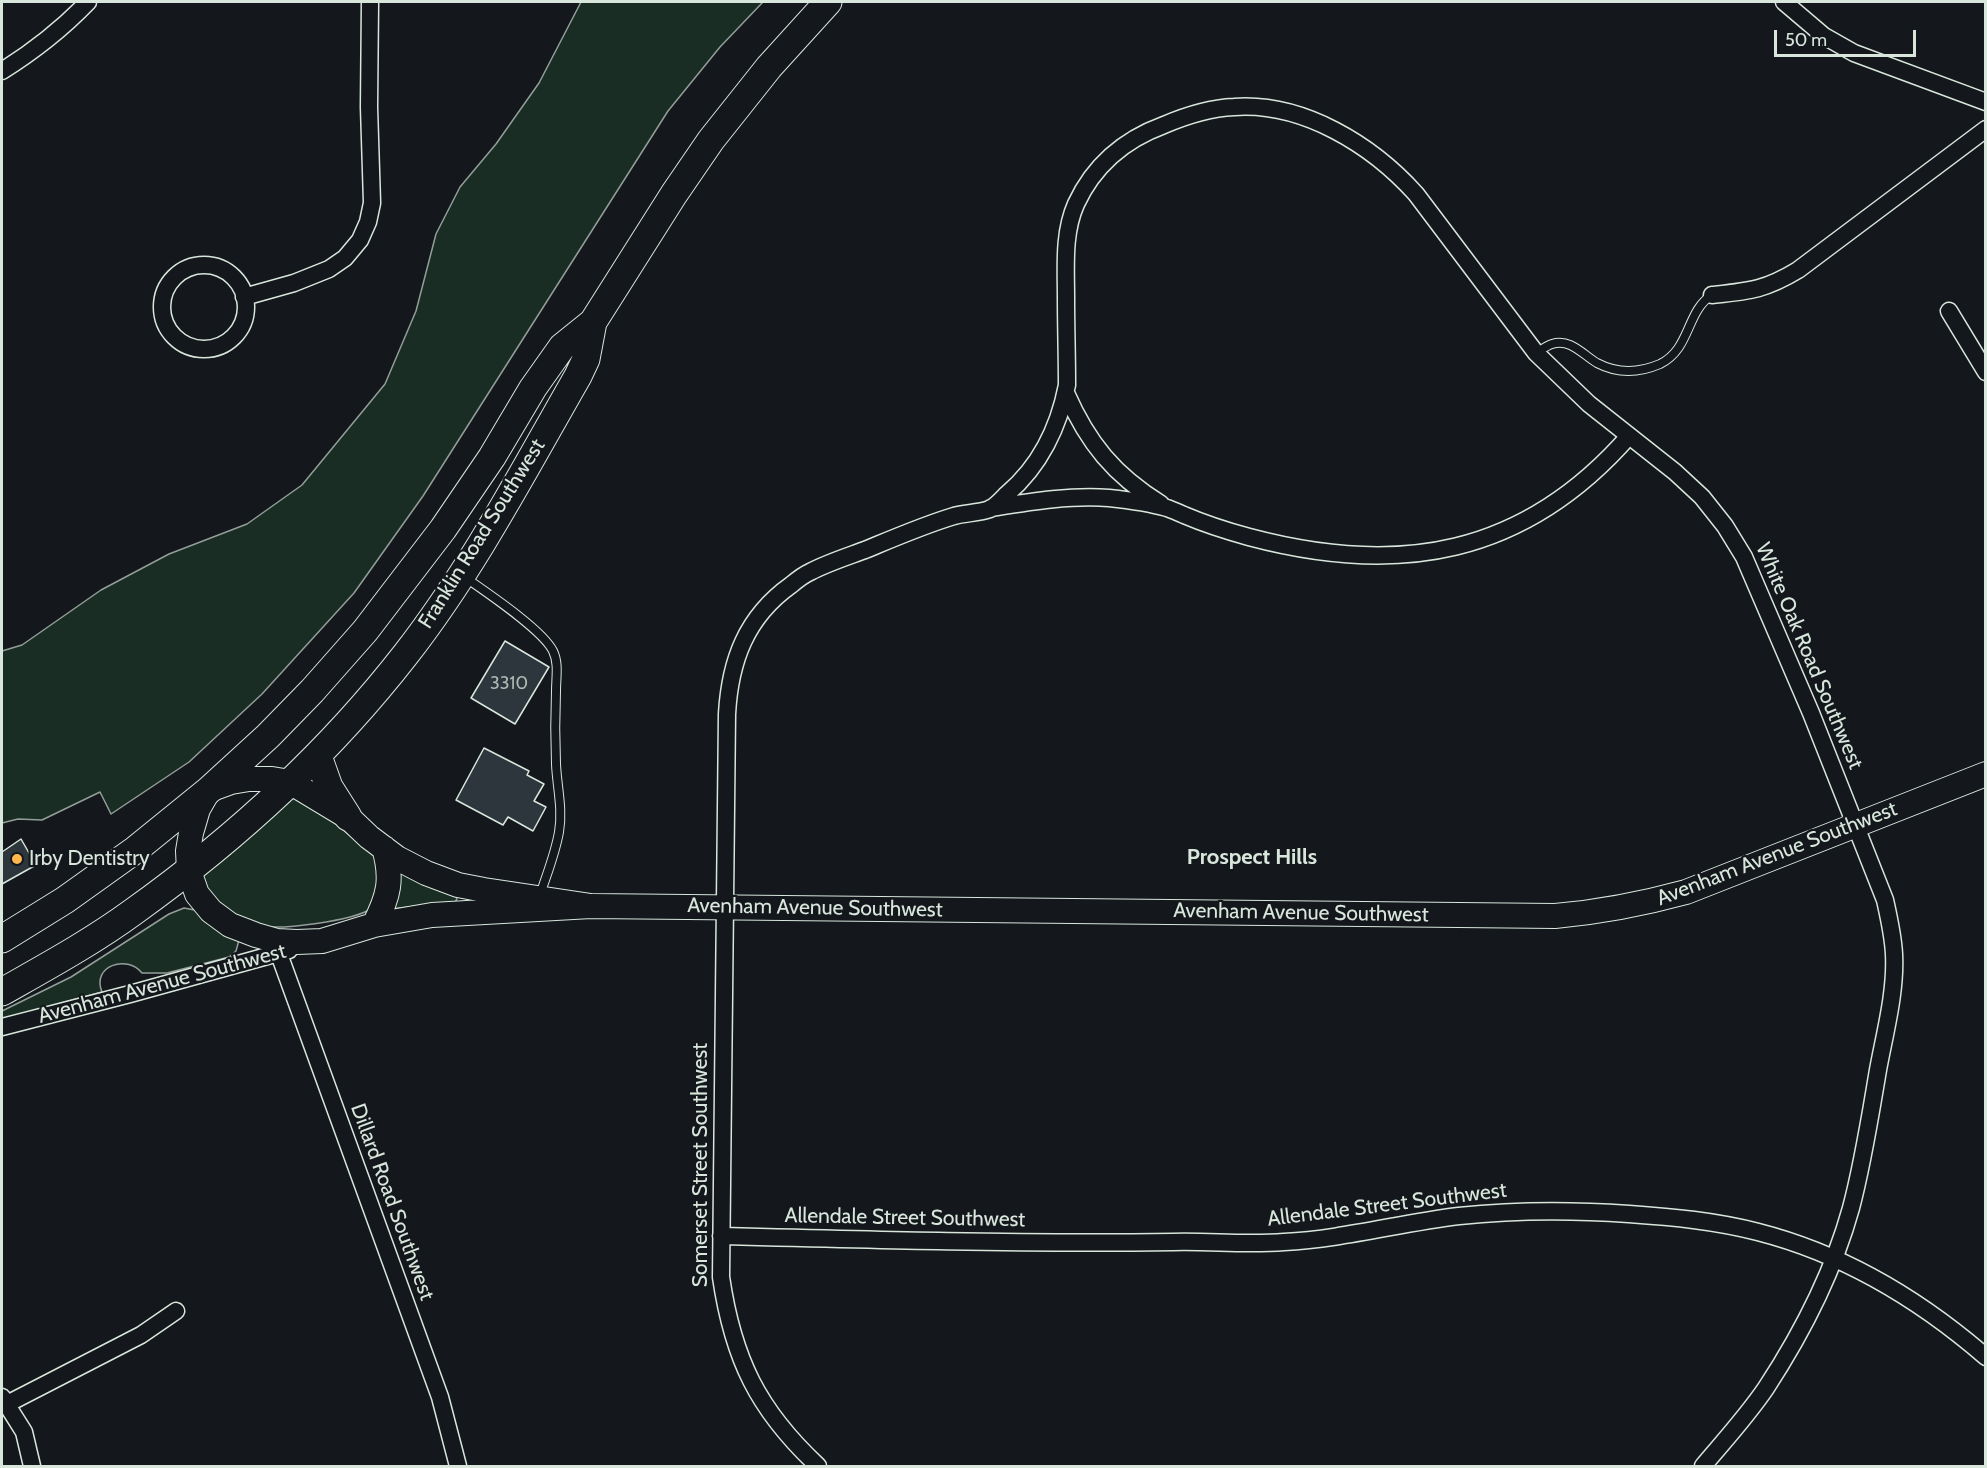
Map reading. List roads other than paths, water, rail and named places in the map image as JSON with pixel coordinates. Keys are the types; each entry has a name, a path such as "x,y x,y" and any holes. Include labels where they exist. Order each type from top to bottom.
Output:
{"main road":[{"name":"Franklin Road Southwest","path":"2,939 65,900 135,850 209,790 268,736 366,631 443,529 492,457 533,388 562,347 593,322 711,140 769,67 828,2"},
{"name":"Franklin Road Southwest","path":"2,992 67,956 114,926 189,871 247,822 318,756 406,654 462,575 578,376 586,359 593,322"},
{"path":"318,756 329,787 348,818"}],"street":[{"path":"2,71 32,52 64,26 88,2"},
{"path":"244,297 294,283 329,269 345,258 360,240 368,222 372,203 369,106 370,2"},
{"path":"1784,2 1824,36 1854,53 1986,102"},
{"name":"White Oak Road Southwest","path":"725,907 729,687 735,661 745,636 778,594 808,572 954,516 991,508 1016,486 1034,464 1057,424 1066,393 1065,256 1067,239 1075,207 1088,180 1104,160 1120,147 1148,131 1182,117 1233,107 1273,109 1315,122 1343,135 1399,175 1416,194 1536,353 1589,405 1675,472 1702,497 1725,526 1744,557 1811,713 1885,900 1891,923 1894,954 1893,984 1863,1159 1850,1210 1817,1299 1792,1346 1764,1391 1703,1467"},
{"path":"1712,295 1754,291 1777,283 1798,270 1986,129"},
{"path":"205,265 222,269 240,285 244,297 246,308 244,320 237,332 220,346 207,349 185,345 173,336 162,315 162,301 167,286 177,275 190,267 205,265"},
{"path":"1949,311 1986,372"},
{"path":"1066,393 1078,421 1095,447 1115,470 1138,490 1168,508"},
{"path":"991,508 1036,501 1108,498 1168,508 1239,534 1282,546 1363,556 1426,553 1481,539 1533,516 1589,477 1629,436"},
{"name":"Avenham Avenue Southwest","path":"2,1027 279,954 374,925 432,915 591,906 1555,916 1611,910 1644,904 1686,892 1986,774"},
{"name":"Avenham Avenue Southwest","path":"322,941 278,941 256,935 230,925 211,911 197,894 189,871 188,851 198,809 209,790 231,782 249,779 290,782 348,818 397,858 426,873 458,885 591,906"},
{"path":"374,925 384,905 390,881 389,865 384,848"},
{"name":"Somerset Street Southwest","path":"725,907 721,1277 726,1313 736,1347 750,1380 772,1416 794,1444 818,1467"},
{"name":"Dillard Road Southwest","path":"279,954 440,1397 458,1467"},
{"name":"Allendale Street Southwest","path":"721,1236 1064,1244 1282,1243 1328,1238 1397,1224 1527,1211 1592,1212 1683,1218 1759,1232 1834,1258 1875,1278 1908,1298 1956,1331 1986,1357"},
{"path":"32,1467 24,1432 4,1401 141,1335 176,1311"}],"lane":[{"path":"1536,353 1552,344 1564,343 1575,346 1597,362 1614,370 1631,372 1644,370 1662,363 1677,351 1700,305 1712,295"},
{"path":"462,575 542,637 553,650 557,665 555,712 556,766 560,792 559,830 539,898"}],"place":[{"name":"Irby Dentistry","path":"17,859"}],"district":[{"name":"Prospect Hills","path":"1252,858"}]}
